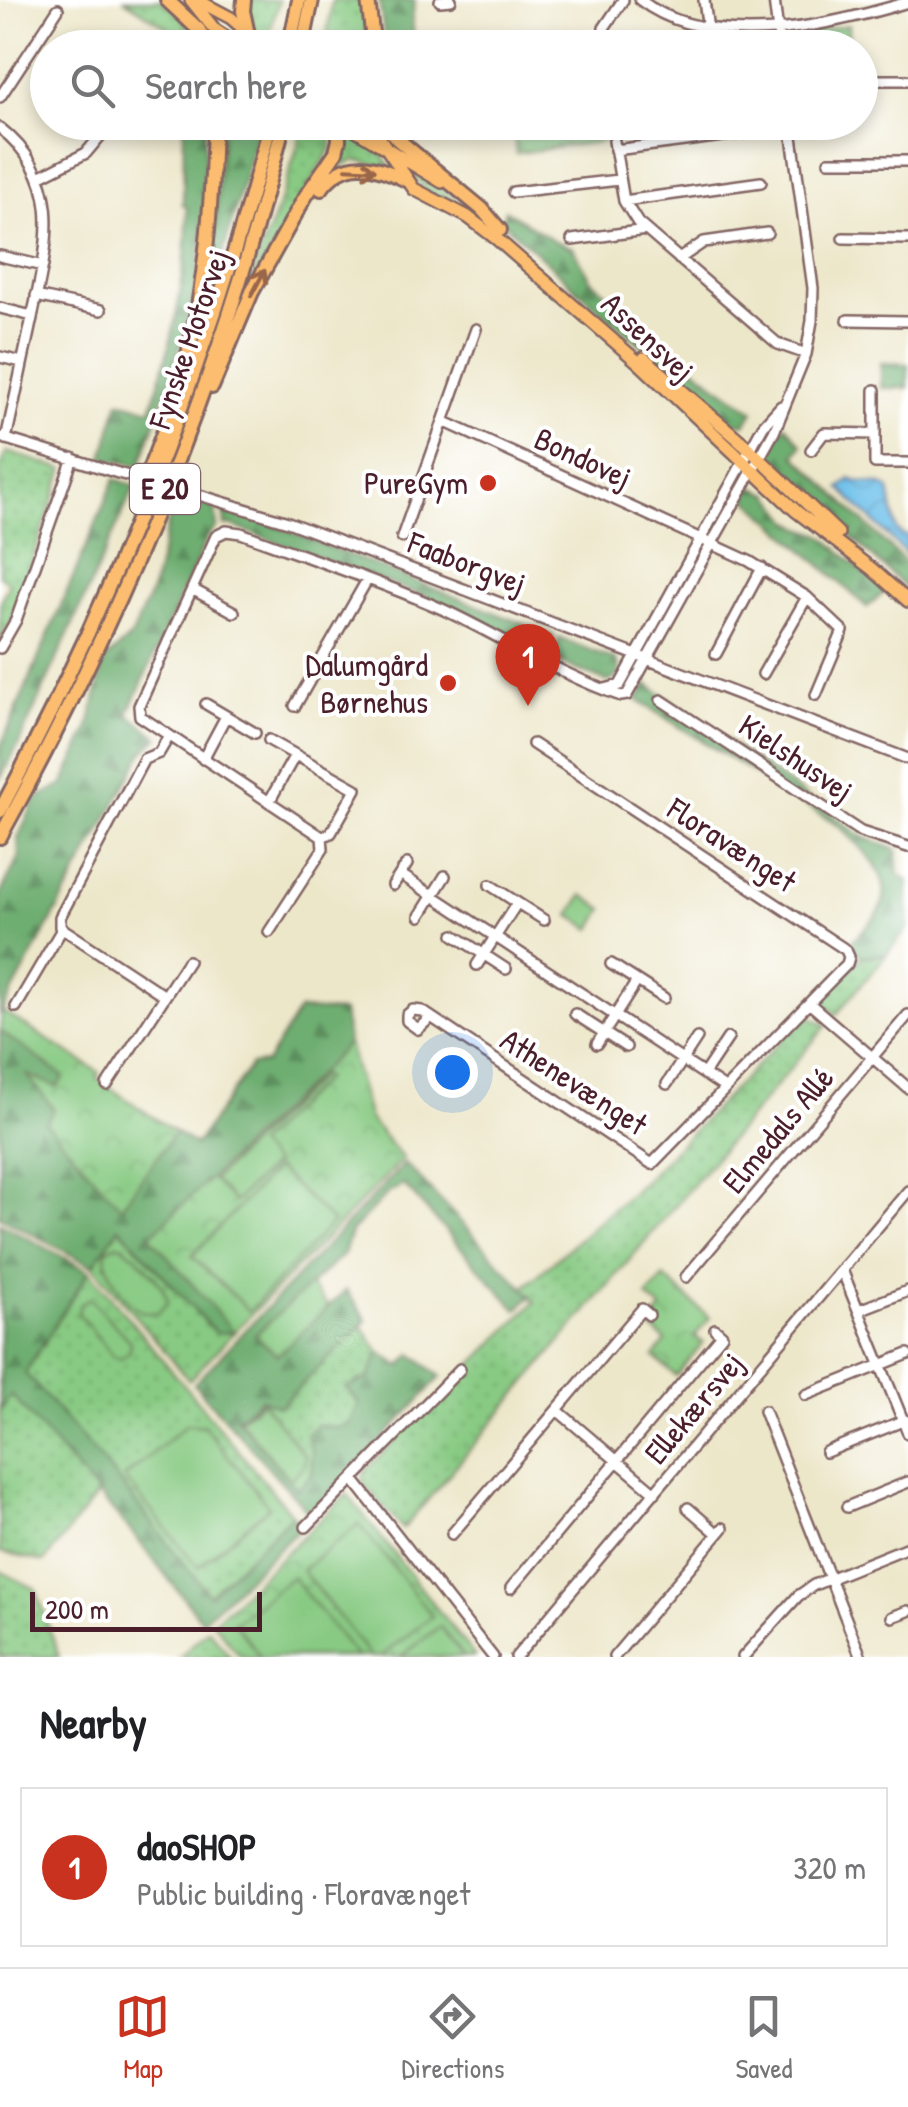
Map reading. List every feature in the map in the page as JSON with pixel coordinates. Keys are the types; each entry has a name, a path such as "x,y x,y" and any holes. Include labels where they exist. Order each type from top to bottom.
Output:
{"highway":[{"path":"167,0 200,30"},
{"path":"244,0 250,30"},
{"path":"293,30 299,0"},
{"path":"306,30 312,0"},
{"path":"367,0 370,30"},
{"path":"96,617 186,360 202,282 210,204 211,140"},
{"name":"Fynske Motorvej","path":"0,811 96,617 161,466 209,334 266,140"},
{"name":"Fynske Motorvej","path":"0,838 101,638 173,470 221,338 279,140"},
{"path":"173,470 200,420 252,292 340,140"},
{"path":"398,140 482,209 500,230"},
{"path":"280,243 328,179 340,170 364,166 406,180"}],"main road":[{"path":"194,0 222,12 241,30"},
{"path":"194,0 215,30"},
{"name":"Assensvej","path":"371,140 430,174 500,230 751,461 796,511 908,601"},
{"name":"Assensvej","path":"380,140 406,180 427,198 482,226 833,528 872,569"}],"street":[{"path":"604,30 623,0"},
{"path":"640,0 666,16 708,30 704,0"},
{"path":"774,0 778,28"},
{"path":"873,0 874,12"},
{"path":"760,30 874,12 908,2"},
{"path":"44,30 58,9"},
{"path":"0,96 30,51"},
{"path":"880,80 908,80"},
{"path":"0,128 24,149 39,177 48,214 43,266 3,438"},
{"path":"39,177 86,152 96,140"},
{"path":"675,140 615,146 627,210 778,344 806,354"},
{"path":"601,689 620,685 790,396 806,354 813,288 792,140"},
{"path":"829,161 908,161"},
{"path":"513,192 619,180"},
{"path":"624,201 760,182"},
{"path":"572,240 646,230"},
{"path":"679,259 704,242 767,233"},
{"path":"843,238 908,239"},
{"path":"0,256 43,266"},
{"path":"36,296 101,310"},
{"path":"0,308 32,316"},
{"path":"848,320 908,321"},
{"path":"402,538 476,329"},
{"path":"0,357 22,362"},
{"path":"875,390 875,463 908,463"},
{"name":"Bondovej","path":"443,422 762,568 807,597 843,631 816,695"},
{"path":"811,450 824,433 874,434"},
{"name":"Faaborgvej","path":"3,438 288,522 908,759"},
{"path":"0,648 16,620 73,458"},
{"path":"322,837 140,716 139,706 212,543 226,530 439,608 548,666 601,689 627,695 706,542"},
{"path":"716,654 762,568"},
{"path":"295,706 366,580"},
{"path":"192,589 234,612"},
{"path":"763,674 807,597"},
{"name":"Kielshusvej","path":"661,700 862,832 908,847"},
{"path":"206,704 255,733"},
{"path":"203,759 226,716"},
{"path":"16,1007 62,929 60,917 144,758 159,753 169,736"},
{"path":"269,740 356,789 331,833 322,837"},
{"name":"Floravænget","path":"533,744 846,950 850,957 847,964 809,1003"},
{"path":"269,802 296,755"},
{"path":"269,932 323,850 322,837"},
{"path":"393,885 403,869 433,896 726,1088 809,1003 908,1088"},
{"path":"420,916 445,876"},
{"path":"490,885 544,920"},
{"path":"477,965 517,903"},
{"path":"62,929 165,996"},
{"path":"454,936 506,968"},
{"path":"107,1085 188,961"},
{"path":"610,964 664,998"},
{"path":"597,1044 637,981"},
{"path":"575,1014 626,1047"},
{"name":"Elmedals Allé","path":"686,1277 908,1015"},
{"name":"Athenevænget","path":"430,1018 652,1164 726,1088"},
{"path":"668,1084 698,1038"},
{"path":"704,1074 728,1038"},
{"name":"Ellekærsvej","path":"516,1657 908,1191"},
{"path":"842,1270 906,1420 908,1433"},
{"path":"859,1310 908,1290"},
{"path":"452,1534 642,1309 649,1315"},
{"path":"511,1588 722,1335 715,1330"},
{"path":"806,1395 908,1354"},
{"path":"306,1527 460,1369"},
{"path":"556,1410 655,1493"},
{"path":"764,1411 861,1657"},
{"path":"826,1452 906,1420"},
{"path":"353,1479 493,1657"},
{"path":"848,1506 908,1482"},
{"path":"614,1657 720,1531 688,1508"},
{"path":"743,1657 798,1596 908,1547"},
{"path":"892,1618 908,1611"}],"green space":[{"path":"125,0 160,0 192,30 170,30"},
{"path":"248,0 279,0 270,30 254,30 250,26"},
{"path":"332,0 363,0 366,30 328,30"},
{"path":"379,0 415,0 413,30 383,30"},
{"path":"848,25 848,30 820,30"},
{"path":"184,140 205,140 200,255 193,298 169,383 140,466 103,458 119,401 151,409 182,285 187,234 187,208 183,205"},
{"path":"215,140 222,140 214,258 222,257 203,320 200,319"},
{"path":"222,140 255,140 222,257 214,258"},
{"path":"300,140 332,140 332,147 238,308 278,208"},
{"path":"345,140 360,140 382,153 391,168 357,160 333,168"},
{"path":"515,140 611,140 516,153"},
{"path":"402,165 436,185 472,213 427,191"},
{"path":"505,210 573,248 592,281 715,384 754,411 745,424 734,423 594,305 502,221"},
{"path":"881,363 908,364 908,388 881,388"},
{"path":"786,425 802,445 795,455 908,565 908,590 777,467 773,445"},
{"path":"7,452 64,469 12,619 0,641 0,604 9,583 0,576 0,466"},
{"path":"115,479 135,486 0,779 0,748"},
{"path":"752,487 770,494 791,521 822,535 885,592 867,607 744,496"},
{"path":"178,500 215,506 217,527 208,536 128,714 159,737 144,751 0,1015 0,895 19,857 18,838 36,798 63,785 89,727 104,661 131,637 153,587 168,523"},
{"path":"223,508 554,636 545,656 426,597 225,526"},
{"path":"559,638 616,660 620,669 617,677 608,682 553,660"},
{"path":"647,684 863,837 897,850 899,875 908,880 908,929 887,954 862,957 849,944 875,918 884,896 880,874 866,853 840,827 637,700"},
{"path":"583,895 604,909 592,929 570,915"},
{"path":"887,954 836,1015 824,1004 824,997 862,957"},
{"path":"299,1010 343,1012 348,1043 150,1236 234,1332 216,1333 119,1227 93,1266 0,1217 0,1031 65,1077 58,1088 30,1076 121,1207 175,1132 195,1145 251,1065 266,1063"},
{"path":"2,1011 99,1072 97,1079 175,1132 121,1207 46,1123 54,1109 27,1075 57,1087 64,1077 0,1031"},
{"path":"806,1015 827,1025 403,1529 362,1482 364,1472 535,1302 523,1288 639,1186"},
{"path":"348,1043 369,1119 403,1159 234,1332 150,1236"},
{"path":"321,1075 325,1078 256,1145 274,1164 234,1202 213,1180"},
{"path":"405,1163 531,1296 517,1310 404,1185 388,1193 351,1232 344,1254 255,1335 277,1355 346,1290 367,1320 279,1407 261,1399 237,1419 297,1489 312,1475 307,1434 316,1425 339,1428 351,1423 359,1403 346,1388 368,1378 380,1352 400,1366 412,1354 441,1377 311,1515 194,1384"},
{"path":"276,1168 333,1222 249,1311 192,1256"},
{"path":"0,1223 89,1271 25,1373 113,1474 209,1595 292,1515 302,1526 202,1621 133,1534 11,1395 0,1411"},
{"path":"118,1227 216,1333 234,1332 189,1380 93,1266"},
{"path":"118,1244 161,1285 168,1301 158,1313 135,1307 116,1284 106,1256 107,1249"},
{"path":"89,1271 292,1515 209,1596 113,1474 25,1373"},
{"path":"664,1277 710,1318 695,1336 703,1343 676,1376 654,1357 666,1341 649,1326 662,1309 647,1297"},
{"path":"310,1285 328,1307 277,1355 255,1335"},
{"path":"90,1298 130,1342 130,1351 121,1358 113,1356 78,1313 80,1304"},
{"path":"361,1326 380,1352 368,1378 356,1382 350,1394 359,1403 351,1423 339,1428 317,1425 312,1476 297,1490 237,1419 261,1399 279,1406"},
{"path":"11,1394 98,1494 44,1562 0,1552 0,1411"},
{"path":"262,1402 306,1457 302,1468 289,1479 239,1420"},
{"path":"187,1424 204,1426 269,1507 198,1567 124,1478"},
{"path":"347,1494 475,1657 241,1657 213,1622"},
{"path":"359,1524 432,1616 380,1657 371,1657 302,1570"},
{"path":"0,1571 36,1589 59,1657 0,1657"},
{"path":"292,1577 357,1657 261,1657 234,1623"},
{"path":"440,1626 464,1657 401,1657"},
{"path":"208,1629 231,1657 179,1657"}],"water":[{"path":"851,479 889,489 896,528 908,536 908,556 840,488"}],"place":[{"name":"PureGym","path":"488,483"},
{"name":"Dalumgård Børnehus","path":"448,683"},
{"name":"daoSHOP","path":"528,706"}]}
